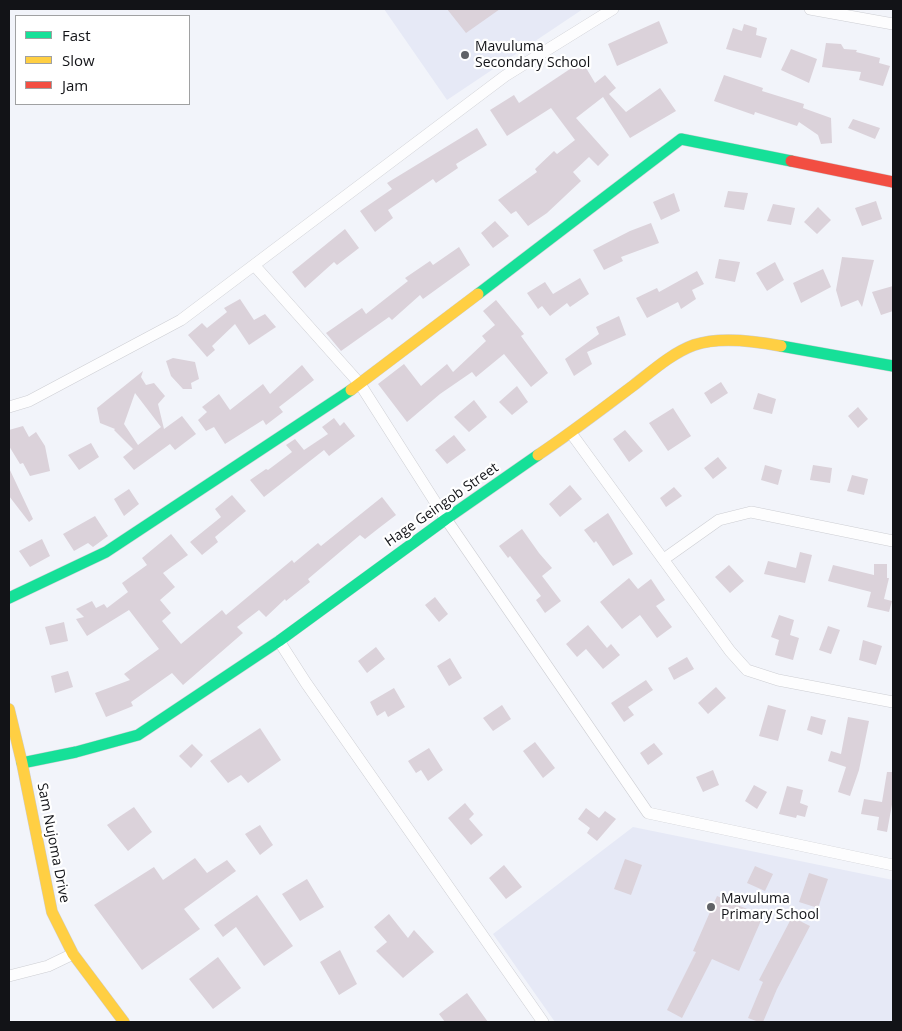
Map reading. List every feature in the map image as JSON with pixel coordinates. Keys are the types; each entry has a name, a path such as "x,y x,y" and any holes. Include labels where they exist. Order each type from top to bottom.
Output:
{"street":[{"path":"9,407 29,401 181,320 505,76 613,9"},
{"path":"810,9 893,24"},
{"path":"9,598 106,552 360,384 681,139 893,182"},
{"path":"254,265 360,384 446,520 648,813 893,865"},
{"name":"Hage Geingob Street","path":"22,763 76,752 138,735 279,641 446,520 572,432 668,359 694,345 753,341 893,366"},
{"path":"572,432 730,651 747,670 778,680 893,702"},
{"path":"664,559 719,520 751,512 893,541"},
{"path":"279,641 306,683 543,1022"},
{"name":"Sam Nujoma Drive","path":"9,709 22,763 52,912 73,954 124,1022"},
{"path":"9,976 48,966 73,954"}],"shaded area":[{"name":"Mavuluma Secondary School","path":"384,9 583,9 447,100"},
{"name":"Mavuluma Primary School","path":"633,827 893,880 893,1022 555,1022 493,934"}],"building":[{"path":"447,9 500,9 466,33"},
{"path":"659,21 668,43 617,66 608,44"},
{"path":"744,24 757,28 756,35 767,38 761,58 726,49 733,28 742,31"},
{"path":"826,43 841,44 844,49 857,50 856,52 880,58 879,63 890,66 883,86 859,80 861,72 822,67"},
{"path":"791,49 817,59 809,83 781,70"},
{"path":"582,61 595,83 605,75 616,88 609,94 626,112 660,88 676,111 630,138 603,97 576,118 609,155 598,166 589,157 573,172 581,181 547,213 528,226 516,211 511,214 498,200 537,172 535,169 554,151 557,154 575,140 551,108 507,136 490,110 514,95 519,103"},
{"path":"724,75 763,88 762,91 804,104 803,108 831,118 832,143 821,144 818,135 799,122 797,126 755,112 754,115 714,101"},
{"path":"853,119 880,128 875,139 848,128"},
{"path":"477,128 487,145 456,164 458,168 436,183 433,179 388,210 393,218 375,232 360,211 392,189 387,183"},
{"path":"728,191 748,193 744,210 724,207"},
{"path":"674,193 680,211 661,220 653,202"},
{"path":"876,201 882,219 862,226 855,208"},
{"path":"773,204 795,208 791,225 767,221"},
{"path":"818,207 831,220 817,234 804,222"},
{"path":"495,221 509,236 493,248 481,233"},
{"path":"651,223 659,243 621,257 623,261 604,270 593,250 630,231"},
{"path":"345,229 359,248 337,265 334,262 305,288 292,272"},
{"path":"459,247 470,265 423,299 420,295 392,320 389,317 341,351 326,333 362,308 366,314 408,281 405,278 430,261 433,265"},
{"path":"842,257 874,260 862,307 858,300 841,307 836,290"},
{"path":"719,259 740,262 735,282 715,278"},
{"path":"775,262 784,280 767,291 756,273"},
{"path":"823,269 831,287 801,303 793,283"},
{"path":"697,271 704,284 692,290 696,299 681,309 678,302 647,318 636,298 657,288 659,292"},
{"path":"580,278 589,294 570,307 567,303 550,316 542,306 538,309 527,293 545,282 553,294"},
{"path":"893,286 893,311 881,315 872,292"},
{"path":"240,299 254,320 265,314 276,327 249,345 235,324 212,346 215,350 207,357 188,335 202,323 207,328 227,312 224,308"},
{"path":"496,300 524,334 521,336 548,373 531,387 504,354 476,377 472,372 440,394 407,422 378,384 404,364 421,386 447,364 453,372 486,341 482,336 495,325 483,311"},
{"path":"619,316 626,335 587,352 592,364 574,376 565,359 599,334 596,327"},
{"path":"173,358 195,362 199,379 191,383 192,389 183,389 171,376 166,361"},
{"path":"302,365 314,380 279,407 283,412 266,425 263,420 225,444 214,427 206,431 198,420 207,412 202,407 219,394 230,410 263,384 270,394"},
{"path":"143,371 141,377 146,385 154,383 165,396 158,404 164,429 182,416 196,434 175,450 170,444 134,470 123,457 133,449 115,429 100,423 97,408","holes":["135,393 161,427 138,445 124,424"]},
{"path":"721,382 728,393 711,404 704,393"},
{"path":"517,386 528,402 512,415 499,402"},
{"path":"758,393 776,399 772,414 753,409"},
{"path":"474,400 487,417 469,432 454,417"},
{"path":"858,407 868,419 858,428 848,416"},
{"path":"673,408 691,436 668,451 649,423"},
{"path":"334,418 340,426 344,422 355,436 329,456 324,450 264,497 250,480 266,469 268,470 292,452 286,445 295,439 304,450 328,434 322,427"},
{"path":"23,426 29,437 36,432 45,446 50,471 30,476 23,463 20,464 9,446 9,430"},
{"path":"625,430 643,451 629,462 613,439"},
{"path":"454,435 466,450 447,464 435,450"},
{"path":"91,443 99,457 79,470 68,455"},
{"path":"718,457 727,468 713,479 704,468"},
{"path":"765,465 782,470 778,485 761,480"},
{"path":"813,465 832,468 830,483 810,480"},
{"path":"9,468 33,519 29,522 9,496"},
{"path":"852,475 868,479 864,495 847,491"},
{"path":"570,485 582,499 560,517 549,504"},
{"path":"674,487 682,496 666,507 660,498"},
{"path":"129,489 139,504 124,516 114,499"},
{"path":"232,495 246,511 215,537 218,542 202,555 190,542 221,517 215,509"},
{"path":"382,497 396,515 365,539 360,535 308,579 310,582 286,601 285,599 266,617 259,610 237,627 243,633 183,685 172,673 131,702 133,706 106,717 95,693 130,680 124,674 159,649 129,610 87,636 76,619 84,617 76,609 92,601 96,608 104,604 107,608 128,592 122,583 147,565 142,558 171,534 188,555 163,573 175,587 160,600 171,613 162,621 181,644 222,610 226,615 292,560 294,563 318,543 321,546"},
{"path":"608,513 633,554 613,566 596,541 594,543 584,530"},
{"path":"95,516 108,536 93,547 88,543 74,551 63,534"},
{"path":"522,529 552,568 542,576 561,601 545,613 536,600 541,596 510,556 508,558 499,546"},
{"path":"42,539 50,556 30,567 19,551"},
{"path":"800,552 812,555 805,583 764,574 768,561 796,568"},
{"path":"874,564 887,564 887,578 889,578 884,599 892,601 889,612 867,607 871,592 828,581 833,565 874,575"},
{"path":"729,565 744,581 730,593 715,577"},
{"path":"629,578 638,589 651,579 665,600 656,606 672,627 657,638 640,615 622,629 600,602"},
{"path":"435,597 448,614 439,622 425,605"},
{"path":"779,615 794,620 790,635 799,638 793,660 775,655 779,640 771,637"},
{"path":"64,622 68,641 50,645 45,627"},
{"path":"588,625 607,648 611,644 620,655 603,669 586,649 577,657 566,644"},
{"path":"828,626 840,630 831,654 819,650"},
{"path":"863,640 882,646 876,665 859,660"},
{"path":"376,647 385,659 367,673 358,661"},
{"path":"687,657 694,669 674,680 668,668"},
{"path":"450,658 462,678 449,686 437,666"},
{"path":"68,671 73,687 55,693 51,676"},
{"path":"646,680 653,690 628,707 634,715 624,722 611,703"},
{"path":"716,687 726,698 708,714 698,703"},
{"path":"394,688 405,707 388,717 385,711 377,716 370,702"},
{"path":"502,705 511,719 493,731 483,718"},
{"path":"768,705 786,710 778,741 759,736"},
{"path":"811,716 826,720 822,735 807,730"},
{"path":"848,717 869,721 859,770 850,796 838,792 846,767 828,761 831,751 841,754"},
{"path":"260,728 281,760 248,783 241,775 228,783 210,761"},
{"path":"535,742 555,768 543,778 523,751"},
{"path":"654,743 663,754 648,765 640,753"},
{"path":"192,744 203,755 191,768 179,756"},
{"path":"429,748 443,770 428,781 421,770 416,773 408,761"},
{"path":"713,770 719,785 703,792 696,777"},
{"path":"887,772 893,772 893,799 887,832 877,830 879,817 861,814 864,799 882,802"},
{"path":"754,785 767,792 757,809 745,801"},
{"path":"787,786 803,790 800,803 808,806 805,817 797,815 796,818 779,814"},
{"path":"465,803 474,814 469,819 483,835 471,845 448,818"},
{"path":"134,807 152,832 128,851 107,825"},
{"path":"586,808 599,818 605,811 616,819 597,841 587,833 590,828 578,819"},
{"path":"260,825 273,845 260,855 245,834"},
{"path":"195,858 207,873 227,860 236,871 184,909 200,929 142,970 94,905 154,867 163,880"},
{"path":"625,859 642,865 631,895 614,889"},
{"path":"504,865 522,887 506,899 489,878"},
{"path":"755,866 773,874 765,891 747,883"},
{"path":"809,873 828,879 818,908 799,902"},
{"path":"307,879 324,907 300,921 282,894"},
{"path":"257,895 293,946 264,966 236,927 223,937 214,925"},
{"path":"717,896 763,916 739,971 712,959 682,1018 667,1010 696,952 693,951"},
{"path":"389,914 408,938 414,930 434,952 403,978 376,951 387,942 374,927"},
{"path":"792,917 810,926 777,989 763,1022 748,1018 763,982 759,980"},
{"path":"340,950 357,984 339,995 320,962"},
{"path":"218,957 241,988 213,1009 189,979"},
{"path":"467,993 488,1022 445,1022 439,1014"}],"traffic: fast":[{"path":"478,294 681,139 791,161"},
{"path":"781,346 893,366"},
{"path":"9,598 106,552 351,390"},
{"path":"22,763 76,752 138,735 279,641 446,519 538,455"}],"traffic: slow":[{"path":"351,390 478,294"},
{"path":"538,455 662,363 686,348 704,342 726,340 749,341 781,346"},
{"path":"9,709 22,763 52,912 73,954 124,1022"}],"traffic: jam":[{"path":"791,161 893,182"}],"place":[{"name":"Mavuluma Secondary School","path":"465,55"},
{"name":"Mavuluma Primary School","path":"711,907"}]}
